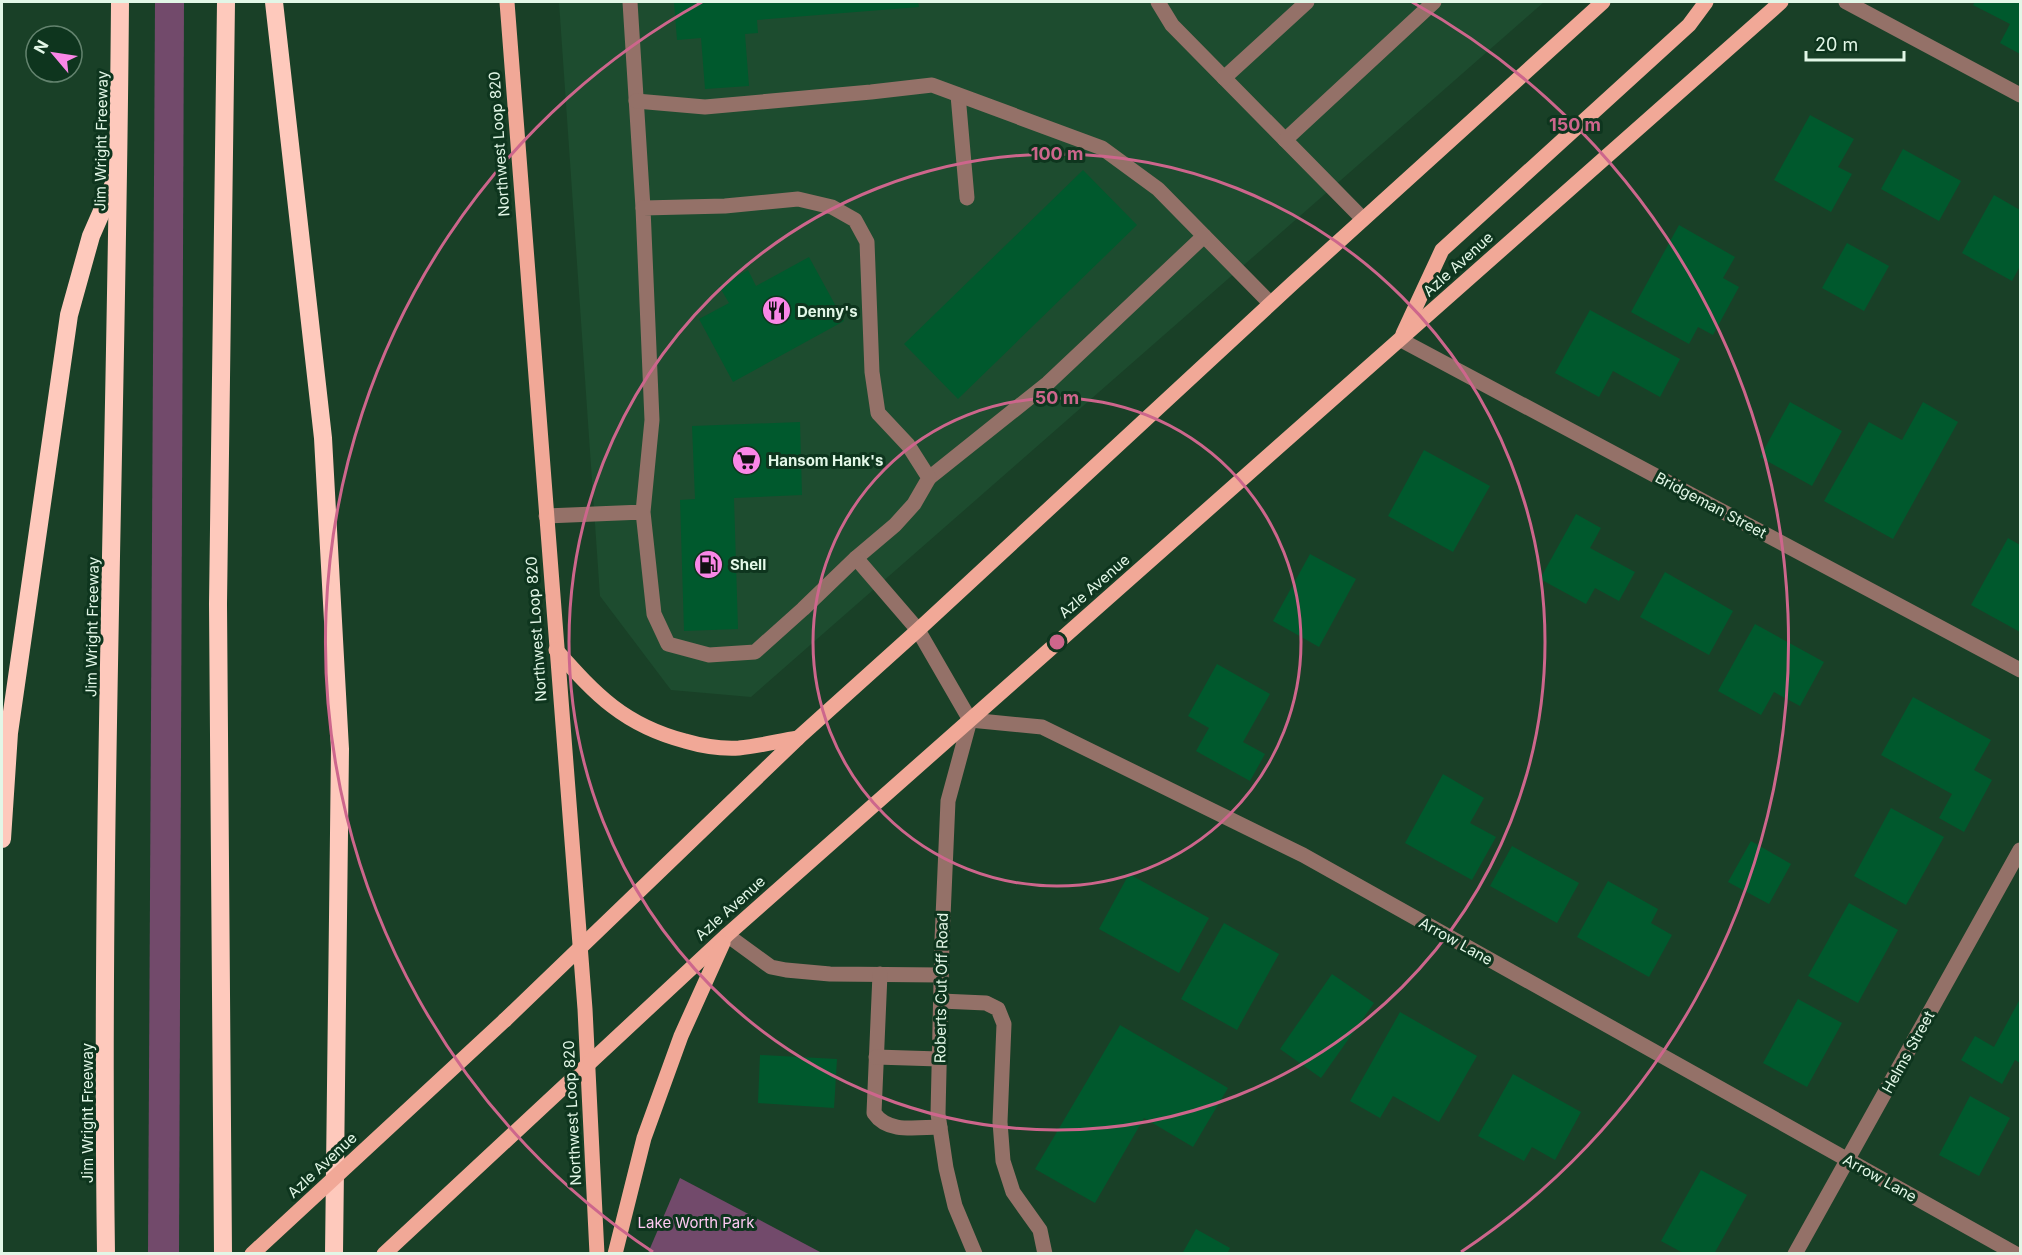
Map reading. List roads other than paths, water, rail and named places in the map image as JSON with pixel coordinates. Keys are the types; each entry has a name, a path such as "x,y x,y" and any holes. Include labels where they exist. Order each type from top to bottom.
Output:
{"highway":[{"name":"Jim Wright Freeway","path":"106,1254 105,855 119,171 120,2"},
{"path":"222,1254 218,604 226,2"},
{"path":"274,2 323,438 340,749 334,1254"},
{"path":"2,838 9,734 69,315 91,236 119,171"}],"main road":[{"name":"Northwest Loop 820","path":"507,2 588,1063 597,1254"},
{"name":"Azle Avenue","path":"252,1254 505,1020 798,738 918,630 1270,303 1603,2"},
{"path":"1401,340 1443,250 1689,25 1706,2"},
{"name":"Azle Avenue","path":"384,1254 727,935 918,763 970,720 1401,340 1781,2"},
{"path":"556,650 590,688 611,707 637,724 662,735 703,746 738,748 798,738"},
{"path":"615,1254 648,1128 681,1036 727,935"}],"street":[{"path":"630,2 643,208 652,420 642,512 654,614 668,644 709,655 755,652 895,525 914,504 929,478 1048,383 1204,236"},
{"path":"1158,2 1172,24 1363,219"},
{"path":"1224,78 1306,2"},
{"path":"1285,140 1434,2"},
{"path":"1846,2 2020,94"},
{"path":"636,100 705,107 872,93 932,85 1102,148 1158,189 1270,303"},
{"path":"958,94 967,198"},
{"path":"643,208 725,206 798,199 832,207 855,220 867,242 872,372 878,413 908,445 929,478"},
{"name":"Bridgeman Street","path":"1401,340 2020,670"},
{"path":"546,516 642,512"},
{"path":"856,558 918,630 970,720"},
{"name":"Roberts Cut Off Road","path":"970,720 948,801 939,1059 940,1127 946,1168 955,1206 975,1254"},
{"name":"Arrow Lane","path":"970,720 1042,727 1303,855 2016,1254"},
{"name":"Helms Street","path":"1795,1254 2020,850"},
{"path":"727,935 771,967 786,970 830,974 941,975"},
{"path":"879,974 874,1113 879,1120 894,1127 940,1127"},
{"path":"941,1001 986,1003 998,1009 1004,1024 1000,1122 1003,1161 1013,1192 1040,1230 1045,1254"},
{"path":"876,1057 939,1059"}],"place":[{"name":"Denny's","path":"776,311"},
{"name":"Hansom Hank's","path":"747,460"},
{"name":"Shell","path":"709,564"}],"park label":[{"name":"Lake Worth Park","path":"696,1222"}]}
